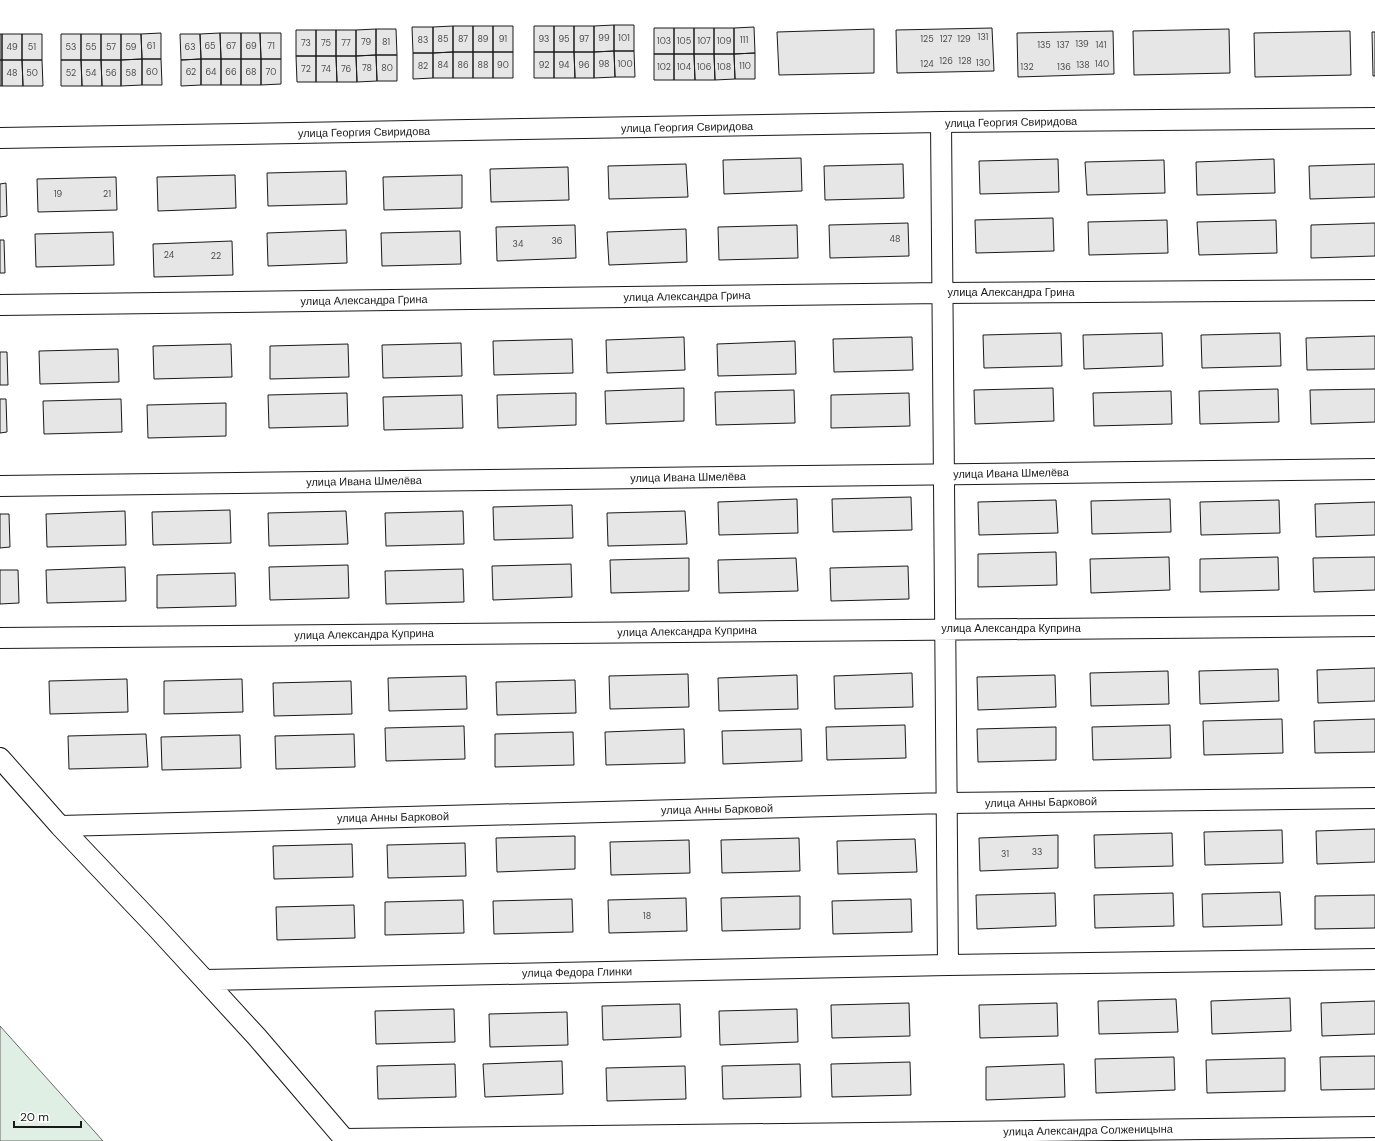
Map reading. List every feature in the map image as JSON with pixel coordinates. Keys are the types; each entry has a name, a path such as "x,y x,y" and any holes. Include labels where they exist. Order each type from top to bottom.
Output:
{"street":[{"name":"улица Георгия Свиридова","path":"0,138 941,122 1375,118"},
{"path":"941,122 948,964"},
{"name":"улица Александра Грина","path":"0,305 943,292 1375,290"},
{"name":"улица Ивана Шмелёва","path":"0,486 1375,469"},
{"name":"улица Александра Куприна","path":"0,638 945,628 1375,626"},
{"path":"0,758 60,826 205,980 345,1140"},
{"name":"улица Анны Барковой","path":"60,826 947,803 1375,798"},
{"name":"улица Федора Глинки","path":"205,980 948,964 1375,959"},
{"name":"улица Александра Солженицына","path":"345,1140 1375,1127"}],"green space":[{"path":"0,1026 103,1141 0,1141"}],"building":[{"path":"614,25 634,25 634,51 614,51"},
{"path":"614,25 614,51 594,52 594,26"},
{"path":"453,26 453,52 433,53 433,27"},
{"path":"453,26 473,26 473,52 453,52"},
{"path":"473,26 493,26 493,52 473,52"},
{"path":"493,26 513,26 513,52 493,52"},
{"path":"534,26 554,26 554,52 534,52"},
{"path":"554,26 574,26 574,52 554,52"},
{"path":"574,26 594,26 594,52 574,52"},
{"path":"412,27 433,27 433,53 413,53"},
{"path":"754,27 755,53 734,54 734,28"},
{"path":"654,28 674,28 674,54 654,54"},
{"path":"674,28 694,28 694,54 674,54"},
{"path":"694,28 714,28 714,54 694,54"},
{"path":"714,28 734,28 734,54 714,54"},
{"path":"992,28 994,71 897,73 896,30"},
{"path":"376,29 396,29 397,55 376,55"},
{"path":"376,29 376,55 356,56 356,30"},
{"path":"874,29 874,73 779,75 777,32"},
{"path":"1229,29 1230,73 1134,75 1133,31"},
{"path":"296,30 316,30 316,56 296,56"},
{"path":"316,30 336,30 336,56 316,56"},
{"path":"336,30 356,30 356,56 336,56"},
{"path":"1113,31 1114,74 1018,77 1017,33"},
{"path":"1350,31 1351,75 1255,77 1254,33"},
{"path":"1372,32 1375,32 1375,76 1373,76"},
{"path":"161,33 161,59 142,59 141,34"},
{"path":"220,33 221,59 201,59 200,34"},
{"path":"220,33 241,33 241,59 221,59"},
{"path":"241,33 260,33 261,59 241,59"},
{"path":"260,33 281,33 281,59 261,59"},
{"path":"0,34 2,34 2,60 0,60"},
{"path":"2,34 22,34 22,60 2,60"},
{"path":"22,34 42,34 42,60 22,60"},
{"path":"61,34 81,34 81,60 61,60"},
{"path":"81,34 101,34 101,60 81,60"},
{"path":"101,34 121,34 121,60 101,60"},
{"path":"121,34 141,34 142,59 121,60"},
{"path":"180,34 200,34 201,59 181,60"},
{"path":"614,51 634,51 635,77 615,77"},
{"path":"614,51 615,77 594,78 594,52"},
{"path":"453,52 453,78 433,78 433,53"},
{"path":"453,52 473,52 473,78 453,78"},
{"path":"473,52 493,52 493,78 473,78"},
{"path":"493,52 513,52 513,78 493,78"},
{"path":"534,52 554,52 554,78 534,78"},
{"path":"554,52 574,52 575,78 554,78"},
{"path":"574,52 594,52 594,78 575,78"},
{"path":"413,53 433,53 433,78 413,79"},
{"path":"755,53 755,79 735,79 734,54"},
{"path":"654,54 674,54 674,80 654,80"},
{"path":"674,54 694,54 695,80 674,80"},
{"path":"694,54 714,54 715,80 695,80"},
{"path":"714,54 734,54 735,79 715,80"},
{"path":"376,55 397,55 397,81 377,81"},
{"path":"376,55 377,81 357,82 356,56"},
{"path":"296,56 316,56 316,82 297,82"},
{"path":"316,56 336,56 337,82 316,82"},
{"path":"336,56 356,56 357,82 337,82"},
{"path":"142,59 161,59 162,85 142,85"},
{"path":"142,59 142,85 121,86 121,60"},
{"path":"201,59 221,59 221,85 201,85"},
{"path":"201,59 201,85 181,86 181,60"},
{"path":"221,59 241,59 241,85 221,85"},
{"path":"241,59 261,59 261,85 241,85"},
{"path":"261,59 281,59 281,84 261,85"},
{"path":"0,60 2,60 2,86 0,86"},
{"path":"2,60 22,60 23,86 2,86"},
{"path":"22,60 42,60 43,86 23,86"},
{"path":"61,60 81,60 82,86 61,86"},
{"path":"81,60 101,60 102,86 82,86"},
{"path":"101,60 121,60 121,86 102,86"},
{"path":"801,158 802,191 724,194 723,160"},
{"path":"1058,159 1059,192 980,194 979,161"},
{"path":"1274,159 1275,193 1197,195 1196,162"},
{"path":"1164,160 1165,193 1087,195 1085,162"},
{"path":"686,164 688,197 609,199 608,166"},
{"path":"903,164 904,198 825,200 824,166"},
{"path":"1375,164 1375,197 1310,199 1309,166"},
{"path":"568,167 569,200 491,202 490,169"},
{"path":"346,171 347,204 268,206 267,173"},
{"path":"235,175 236,208 158,211 157,177"},
{"path":"462,175 462,208 384,210 383,177"},
{"path":"116,177 117,210 38,212 37,179"},
{"path":"6,183 7,216 0,217 0,184"},
{"path":"1053,218 1054,251 976,253 975,220"},
{"path":"1167,220 1168,253 1089,255 1088,222"},
{"path":"1276,220 1277,253 1199,255 1197,222"},
{"path":"908,223 909,256 830,258 829,225"},
{"path":"1375,223 1375,256 1311,258 1311,225"},
{"path":"575,225 576,258 497,261 496,227"},
{"path":"797,225 798,258 719,260 718,227"},
{"path":"686,229 687,262 609,265 607,232"},
{"path":"346,230 347,263 268,266 267,233"},
{"path":"460,231 461,264 382,266 381,233"},
{"path":"113,232 114,265 36,267 35,234"},
{"path":"0,240 4,240 5,273 0,273"},
{"path":"232,241 233,275 154,277 153,244"},
{"path":"1061,333 1062,366 984,368 983,335"},
{"path":"1162,333 1163,366 1084,369 1083,335"},
{"path":"1280,333 1281,366 1202,368 1201,335"},
{"path":"1375,336 1375,369 1307,370 1306,338"},
{"path":"684,337 685,370 607,373 606,340"},
{"path":"912,337 913,370 834,372 833,339"},
{"path":"572,339 573,373 494,375 493,341"},
{"path":"795,341 796,374 718,376 717,344"},
{"path":"461,343 462,376 383,378 382,345"},
{"path":"231,344 232,377 154,379 153,346"},
{"path":"348,344 349,377 270,379 270,346"},
{"path":"118,349 119,382 40,384 39,351"},
{"path":"0,352 7,352 8,385 0,385"},
{"path":"684,388 684,421 606,424 605,391"},
{"path":"1053,388 1054,421 975,424 974,390"},
{"path":"1278,389 1279,422 1200,424 1199,391"},
{"path":"1375,389 1375,422 1311,424 1310,390"},
{"path":"794,390 795,423 716,425 715,392"},
{"path":"1171,391 1172,424 1094,426 1093,393"},
{"path":"347,393 348,426 269,428 268,395"},
{"path":"576,393 576,425 498,428 497,395"},
{"path":"909,393 910,426 831,428 831,395"},
{"path":"462,395 463,428 384,430 383,397"},
{"path":"0,399 6,399 7,432 0,433"},
{"path":"121,399 122,432 44,434 43,401"},
{"path":"226,403 226,436 148,438 147,405"},
{"path":"911,497 912,530 833,532 832,499"},
{"path":"797,499 798,533 719,535 718,502"},
{"path":"1170,499 1171,532 1092,534 1091,501"},
{"path":"1056,500 1058,533 979,535 978,502"},
{"path":"1279,500 1280,533 1201,535 1200,502"},
{"path":"1375,502 1375,535 1316,537 1315,504"},
{"path":"572,505 573,538 494,540 493,507"},
{"path":"230,510 231,543 153,545 152,512"},
{"path":"125,511 126,545 47,547 46,514"},
{"path":"346,511 348,544 269,546 268,513"},
{"path":"463,511 464,544 386,546 385,513"},
{"path":"685,511 687,544 608,546 607,513"},
{"path":"0,514 9,514 10,547 0,548"},
{"path":"1056,552 1057,585 978,587 978,554"},
{"path":"1169,557 1170,590 1091,593 1090,559"},
{"path":"1278,557 1279,590 1200,592 1200,559"},
{"path":"1375,557 1375,590 1314,592 1313,558"},
{"path":"689,558 689,591 611,593 610,560"},
{"path":"796,558 798,591 719,593 718,560"},
{"path":"571,564 572,597 493,600 492,566"},
{"path":"348,565 349,598 270,600 269,567"},
{"path":"908,566 909,599 831,601 830,568"},
{"path":"125,567 126,601 47,603 46,570"},
{"path":"463,569 464,602 386,604 385,571"},
{"path":"0,570 18,570 19,603 0,604"},
{"path":"235,573 236,606 157,608 157,575"},
{"path":"1375,668 1375,701 1318,703 1317,670"},
{"path":"1278,669 1279,701 1200,704 1199,671"},
{"path":"1168,671 1169,704 1091,706 1090,673"},
{"path":"912,673 913,707 835,709 834,676"},
{"path":"688,674 689,707 610,709 609,676"},
{"path":"797,675 798,709 719,711 718,678"},
{"path":"1055,675 1056,707 978,710 977,677"},
{"path":"466,676 467,709 389,711 388,678"},
{"path":"127,679 128,712 50,714 49,681"},
{"path":"242,679 243,712 164,714 164,681"},
{"path":"575,680 576,713 497,715 496,682"},
{"path":"351,681 352,714 274,716 273,683"},
{"path":"1282,719 1283,753 1204,755 1203,721"},
{"path":"1375,719 1375,752 1315,753 1314,721"},
{"path":"905,725 906,758 827,760 826,727"},
{"path":"1170,725 1171,758 1093,760 1092,727"},
{"path":"464,726 465,759 386,761 385,728"},
{"path":"1056,727 1056,760 978,762 977,729"},
{"path":"684,729 685,763 606,765 605,732"},
{"path":"801,729 802,761 723,764 722,731"},
{"path":"573,732 574,765 495,767 495,734"},
{"path":"146,734 148,767 69,769 68,736"},
{"path":"354,734 355,767 276,769 275,736"},
{"path":"240,735 241,768 162,770 161,737"},
{"path":"1375,829 1375,862 1317,864 1316,831"},
{"path":"1282,830 1283,863 1205,865 1204,832"},
{"path":"1172,833 1173,866 1095,868 1094,835"},
{"path":"1058,835 1058,868 980,871 979,838"},
{"path":"575,836 575,869 497,872 496,838"},
{"path":"799,838 800,871 722,873 721,840"},
{"path":"915,839 917,872 838,874 837,841"},
{"path":"689,840 690,873 611,875 610,842"},
{"path":"465,843 466,876 388,878 387,845"},
{"path":"352,844 353,877 274,879 273,846"},
{"path":"1280,892 1282,925 1203,927 1202,894"},
{"path":"1055,893 1056,926 977,929 976,895"},
{"path":"1173,893 1174,926 1095,928 1094,895"},
{"path":"1375,895 1375,928 1315,929 1315,896"},
{"path":"800,896 800,929 722,931 721,898"},
{"path":"686,898 687,931 609,933 608,900"},
{"path":"572,899 573,932 494,934 493,901"},
{"path":"911,899 912,932 833,934 832,901"},
{"path":"463,900 464,933 385,935 385,902"},
{"path":"354,905 355,938 277,940 276,907"},
{"path":"1290,998 1291,1031 1212,1034 1211,1001"},
{"path":"1176,999 1178,1032 1099,1034 1098,1001"},
{"path":"1375,1001 1375,1034 1322,1036 1321,1003"},
{"path":"909,1003 910,1036 832,1038 831,1005"},
{"path":"1057,1003 1058,1036 980,1038 979,1005"},
{"path":"680,1004 681,1037 603,1040 602,1006"},
{"path":"454,1009 455,1042 376,1044 375,1011"},
{"path":"797,1009 798,1042 720,1045 719,1011"},
{"path":"567,1012 568,1045 490,1047 489,1014"},
{"path":"1375,1056 1375,1089 1321,1090 1320,1057"},
{"path":"1174,1057 1175,1090 1096,1093 1095,1059"},
{"path":"1285,1058 1285,1091 1207,1093 1206,1060"},
{"path":"562,1061 563,1094 485,1097 483,1064"},
{"path":"910,1062 911,1095 832,1097 831,1064"},
{"path":"455,1064 456,1097 378,1099 377,1066"},
{"path":"800,1064 801,1097 723,1099 722,1066"},
{"path":"1064,1064 1065,1097 986,1100 986,1067"},
{"path":"685,1066 686,1099 607,1101 606,1068"}]}
